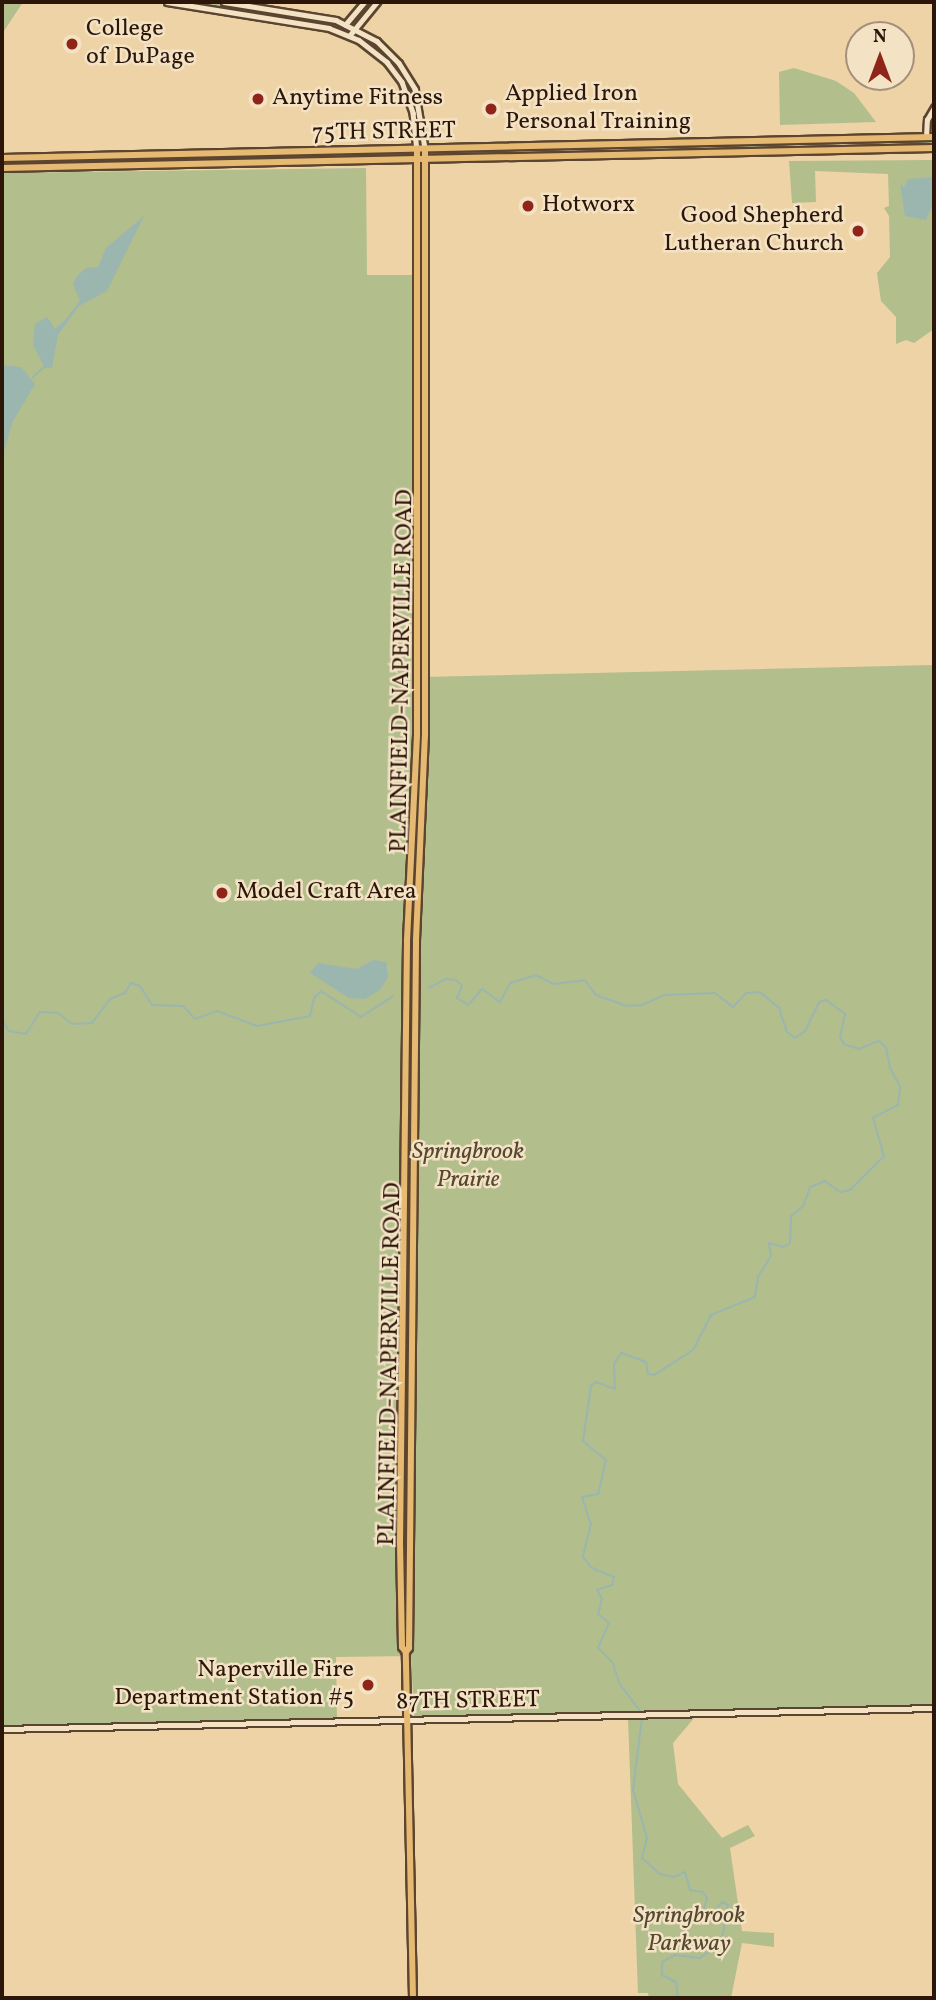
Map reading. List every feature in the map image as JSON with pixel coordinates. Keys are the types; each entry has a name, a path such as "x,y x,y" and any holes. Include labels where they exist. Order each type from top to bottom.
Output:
{"main road":[{"name":"75TH STREET","path":"2,158 425,152 930,138"},
{"path":"785,152 798,141"},
{"name":"75TH STREET","path":"2,168 425,162 934,148"},
{"name":"PLAINFIELD-NAPERVILLE ROAD","path":"406,1652 402,1647 400,1502 407,940 417,708 417,152"},
{"name":"PLAINFIELD-NAPERVILLE ROAD","path":"413,1998 406,1652 409,1648 415,964 426,700 425,152"}],"street":[{"path":"167,2 341,31 350,35 378,53 402,82 414,113 417,152"},
{"path":"224,2 346,24 383,46 408,76 421,108 425,152"},
{"path":"341,31 364,2"},
{"path":"350,35 377,2"},
{"path":"930,138 927,120 934,108"},
{"name":"87TH STREET","path":"2,1729 934,1709"}],"green space":[{"path":"2,2 23,2 2,34"},
{"path":"188,2 211,2 340,25"},
{"path":"794,68 836,81 845,87 845,91 854,93 876,122 780,125 779,72"},
{"path":"934,140 934,146 837,148 890,141"},
{"path":"787,144 780,150 588,154 673,147"},
{"path":"358,156 284,162 2,166 2,160"},
{"path":"934,160 934,329 914,343 906,340 896,344 896,317 881,301 877,273 890,257 889,216 884,208 889,206 888,174 815,171 816,202 792,203 789,161"},
{"name":"Springbrook Prairie","path":"366,168 367,275 414,275 420,677 420,473 423,677 934,665 934,1706 414,1717 411,1656 336,1657 337,1719 2,1728 2,173"},
{"path":"422,286 423,411 420,381"},
{"name":"Springbrook Parkway","path":"695,1717 673,1743 678,1784 722,1838 748,1825 755,1836 730,1848 742,1931 774,1933 774,1947 742,1943 731,1998 649,1998 648,1993 638,1993 628,1718"}],"water":[{"path":"934,177 934,202 926,220 905,216 900,183 904,188 908,179"},
{"path":"144,216 107,291 79,306 58,335 52,368 45,368 33,345 35,324 47,317 55,329 67,318 80,300 73,285 76,277 86,268 98,267 106,248"},
{"path":"2,365 21,367 35,384 13,421 2,458"},
{"path":"374,960 386,962 388,977 380,990 365,999 349,998 310,973 318,963 356,969"}],"waterway":[{"path":"33,377 44,367"},
{"path":"429,988 445,979 456,980 462,986 457,998 468,1005 482,989 500,1002 510,983 536,975 554,984 585,980 596,995 627,1006 642,1005 664,995 715,993 733,1007 746,993 760,992 779,1008 787,1032 795,1038 805,1031 819,1002 826,1000 845,1014 840,1037 844,1044 859,1049 879,1041 886,1047 890,1068 900,1087 898,1105 873,1118 884,1156 850,1190 840,1192 825,1181 810,1187 803,1206 791,1216 790,1243 783,1247 769,1243 771,1256 758,1277 755,1297 711,1315 693,1350 654,1375 648,1374 646,1362 621,1353 614,1364 615,1389 596,1382 591,1386 583,1441 606,1460 598,1494 582,1497 591,1524 583,1557 592,1568 614,1577 612,1585 597,1590 602,1599 598,1614 609,1623 598,1648 613,1663 619,1683 641,1712"},
{"path":"2,1020 9,1031 26,1034 40,1012 58,1013 72,1024 92,1023 110,999 125,993 131,983 140,986 152,1005 183,1006 195,1019 217,1011 257,1026 310,1016 314,998 321,991 361,1017 393,996"},
{"path":"642,1717 633,1790 647,1838 642,1858 660,1874 674,1877 685,1872 690,1890 703,1892 707,1898 701,1917 711,1916 722,1902 728,1905 722,1938 715,1947 700,1958 675,1955 662,1962 662,1975 676,1982 678,1998"}],"place":[{"name":"College of DuPage","path":"72,44"},
{"name":"Anytime Fitness","path":"258,99"},
{"name":"Applied Iron Personal Training","path":"491,109"},
{"name":"Hotworx","path":"528,206"},
{"name":"Good Shepherd Lutheran Church","path":"858,231"},
{"name":"Model Craft Area","path":"222,893"},
{"name":"Naperville Fire Department Station #5","path":"368,1685"}]}
